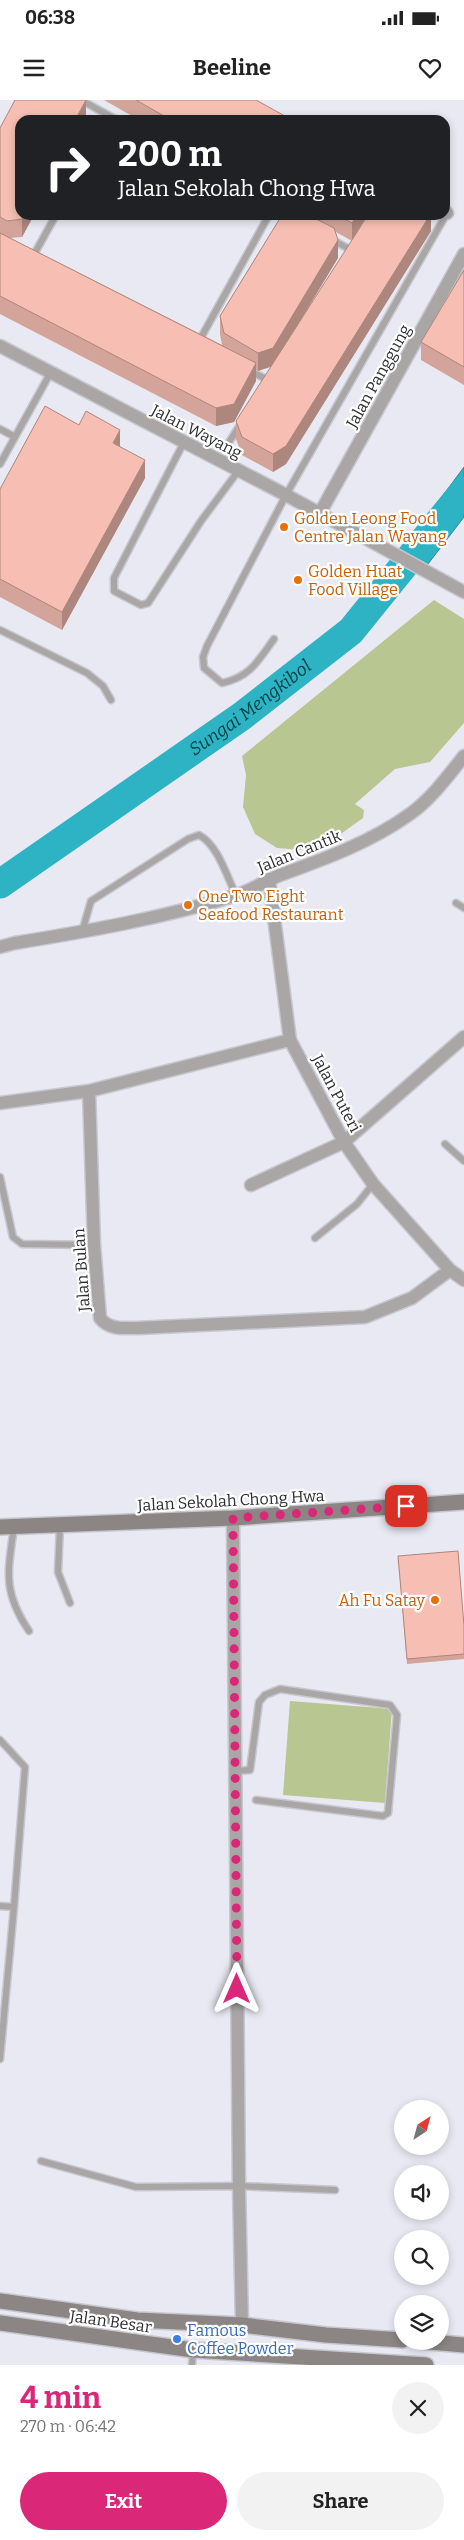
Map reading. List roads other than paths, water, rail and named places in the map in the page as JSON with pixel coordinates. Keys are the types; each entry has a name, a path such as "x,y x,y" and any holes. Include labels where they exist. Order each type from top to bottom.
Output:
{"main road":[{"name":"Jalan Sekolah Chong Hwa","path":"7,1527 233,1518 464,1502"},
{"name":"Jalan Besar","path":"3,2300 137,2320 242,2325 326,2335 394,2339"},
{"name":"Jalan Besar","path":"2,2324 192,2358 426,2365"},
{"path":"449,2344 464,2345"}],"street":[{"name":"Jalan Panggung","path":"320,513 464,254"},
{"name":"Jalan Wayang","path":"0,346 239,470 464,592"},
{"name":"Jalan Cantik","path":"0,948 15,942 124,924 236,895 269,879 335,855 378,834 411,813 444,782 464,756"},
{"name":"Jalan Puteri","path":"269,879 290,1040 344,1142 373,1184 450,1270 464,1280"},
{"path":"252,1184 344,1142 464,1037"},
{"path":"0,1103 89,1091 290,1040"},
{"name":"Jalan Bulan","path":"89,1091 94,1246 100,1318 104,1323 114,1327 138,1328 365,1317 412,1298 450,1270"},
{"path":"233,1518 238,2186 242,2325"}],"lane":[{"path":"81,100 104,115"},
{"path":"32,258 53,220"},
{"path":"197,344 266,220"},
{"path":"274,639 254,668 237,680 222,682 204,668 203,657 207,646 286,495 441,220"},
{"path":"323,234 349,249"},
{"path":"344,257 354,240"},
{"path":"24,254 41,262"},
{"path":"189,340 206,349"},
{"path":"242,367 268,380"},
{"path":"0,464 51,372"},
{"path":"263,388 273,372"},
{"path":"226,447 242,422"},
{"path":"0,429 15,437"},
{"path":"184,442 114,578 114,591 140,605 148,603 201,521 239,470"},
{"path":"0,630 87,673 103,686 111,700"},
{"path":"82,932 91,901 188,838 199,835 206,838 213,848 236,895"},
{"path":"456,903 464,908"},
{"path":"445,1144 464,1161"},
{"path":"0,1177 13,1237 22,1244 94,1246"},
{"path":"315,1238 357,1204 373,1184"},
{"path":"60,1525 58,1572 70,1603"},
{"path":"7,1527 8,1582 14,1605 29,1631"},
{"path":"0,1583 8,1582"},
{"path":"235,1772 250,1770 259,1702 265,1695 280,1688 390,1705 395,1709 397,1715 388,1813 383,1816 256,1800"},
{"path":"0,1740 25,1767 0,2059"},
{"path":"0,1906 14,1907"},
{"path":"41,2160 136,2187 238,2186 335,2190"}],"water":[{"path":"464,467 464,517 428,564 404,548"}],"waterway":[{"name":"Sungai Mengkibol","path":"0,884 242,716 351,631 464,491"}],"place":[{"name":"Golden Leong Food Centre Jalan Wayang","path":"284,527"},
{"name":"Golden Huat Food Village","path":"298,580"},
{"name":"One Two Eight Seafood Restaurant","path":"188,905"},
{"name":"Ah Fu Satay","path":"435,1600"},
{"name":"Famous Coffee Powder","path":"177,2339"}]}
